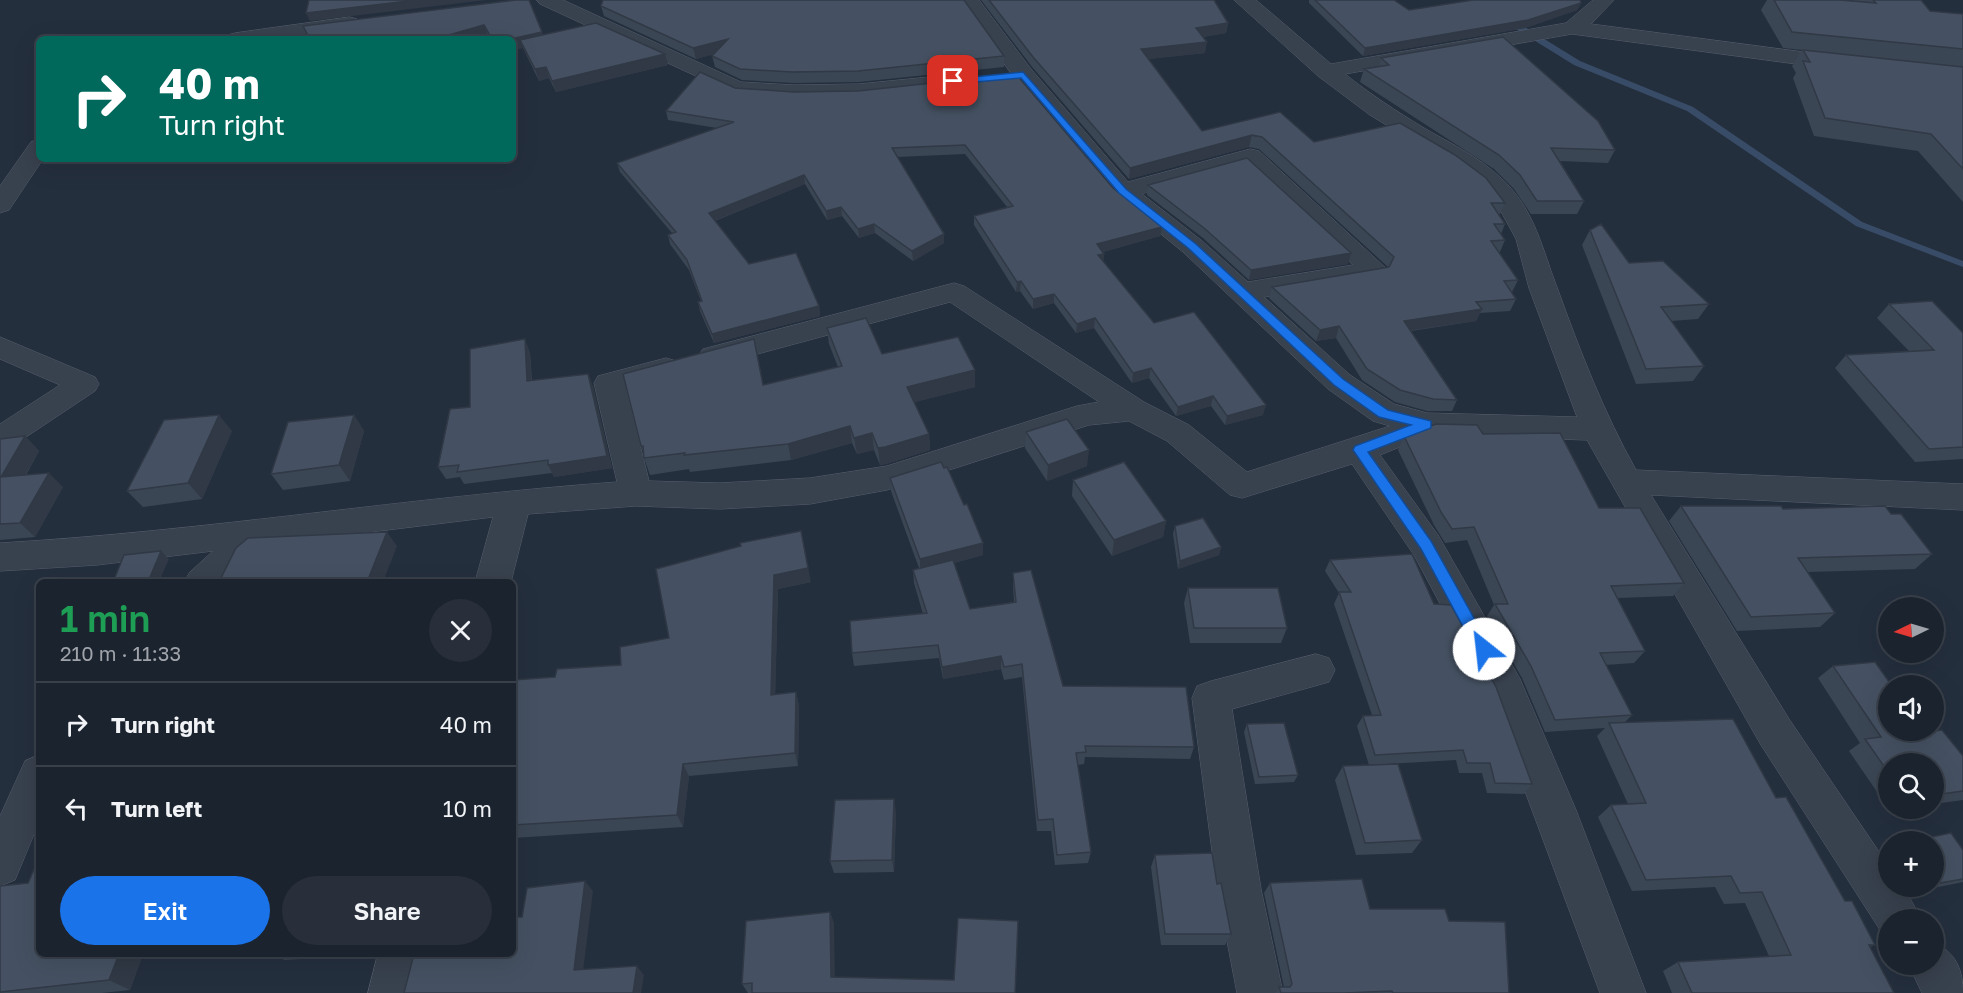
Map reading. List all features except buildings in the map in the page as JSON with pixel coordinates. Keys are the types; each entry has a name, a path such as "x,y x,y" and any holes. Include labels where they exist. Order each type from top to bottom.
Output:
{"street":[{"path":"524,2 547,0 737,88 794,92 859,91 964,80"},
{"path":"969,0 1011,76 1122,191 1192,246 1339,382 1384,413 1427,424 1597,429"},
{"path":"1244,0 1326,70 1378,110 1461,160 1492,183 1509,204 1529,239 1543,288 1597,429 1626,482 1775,732 1893,909"},
{"path":"1572,28 1588,17 1601,1"},
{"path":"257,36 368,21"},
{"path":"1326,70 1572,28 1858,65"},
{"path":"0,205 36,154"},
{"path":"1122,191 1250,156 1374,270 1242,292"},
{"path":"636,494 609,383 954,292 1133,410 1178,433 1242,486 1359,450 1427,424"},
{"path":"0,347 84,384 0,439"},
{"path":"0,557 97,551 513,502 636,494 720,496 832,488 886,478 1088,414 1133,410"},
{"path":"1359,450 1426,545 1507,691 1555,810 1623,993"},
{"path":"1626,482 1963,498"},
{"path":"494,579 513,502"},
{"path":"205,579 256,532"},
{"path":"1260,993 1239,888 1211,698 1316,670"},
{"path":"0,865 36,781"},
{"path":"391,993 399,957"},
{"path":"1938,975 1950,993"}],"waterway":[{"path":"1509,21 1577,63 1690,109 1859,224 1963,264"}],"route":[{"path":"953,81 1023,75 1122,191 1192,246 1339,382 1384,413 1427,424 1359,450 1426,545 1484,649"}]}
